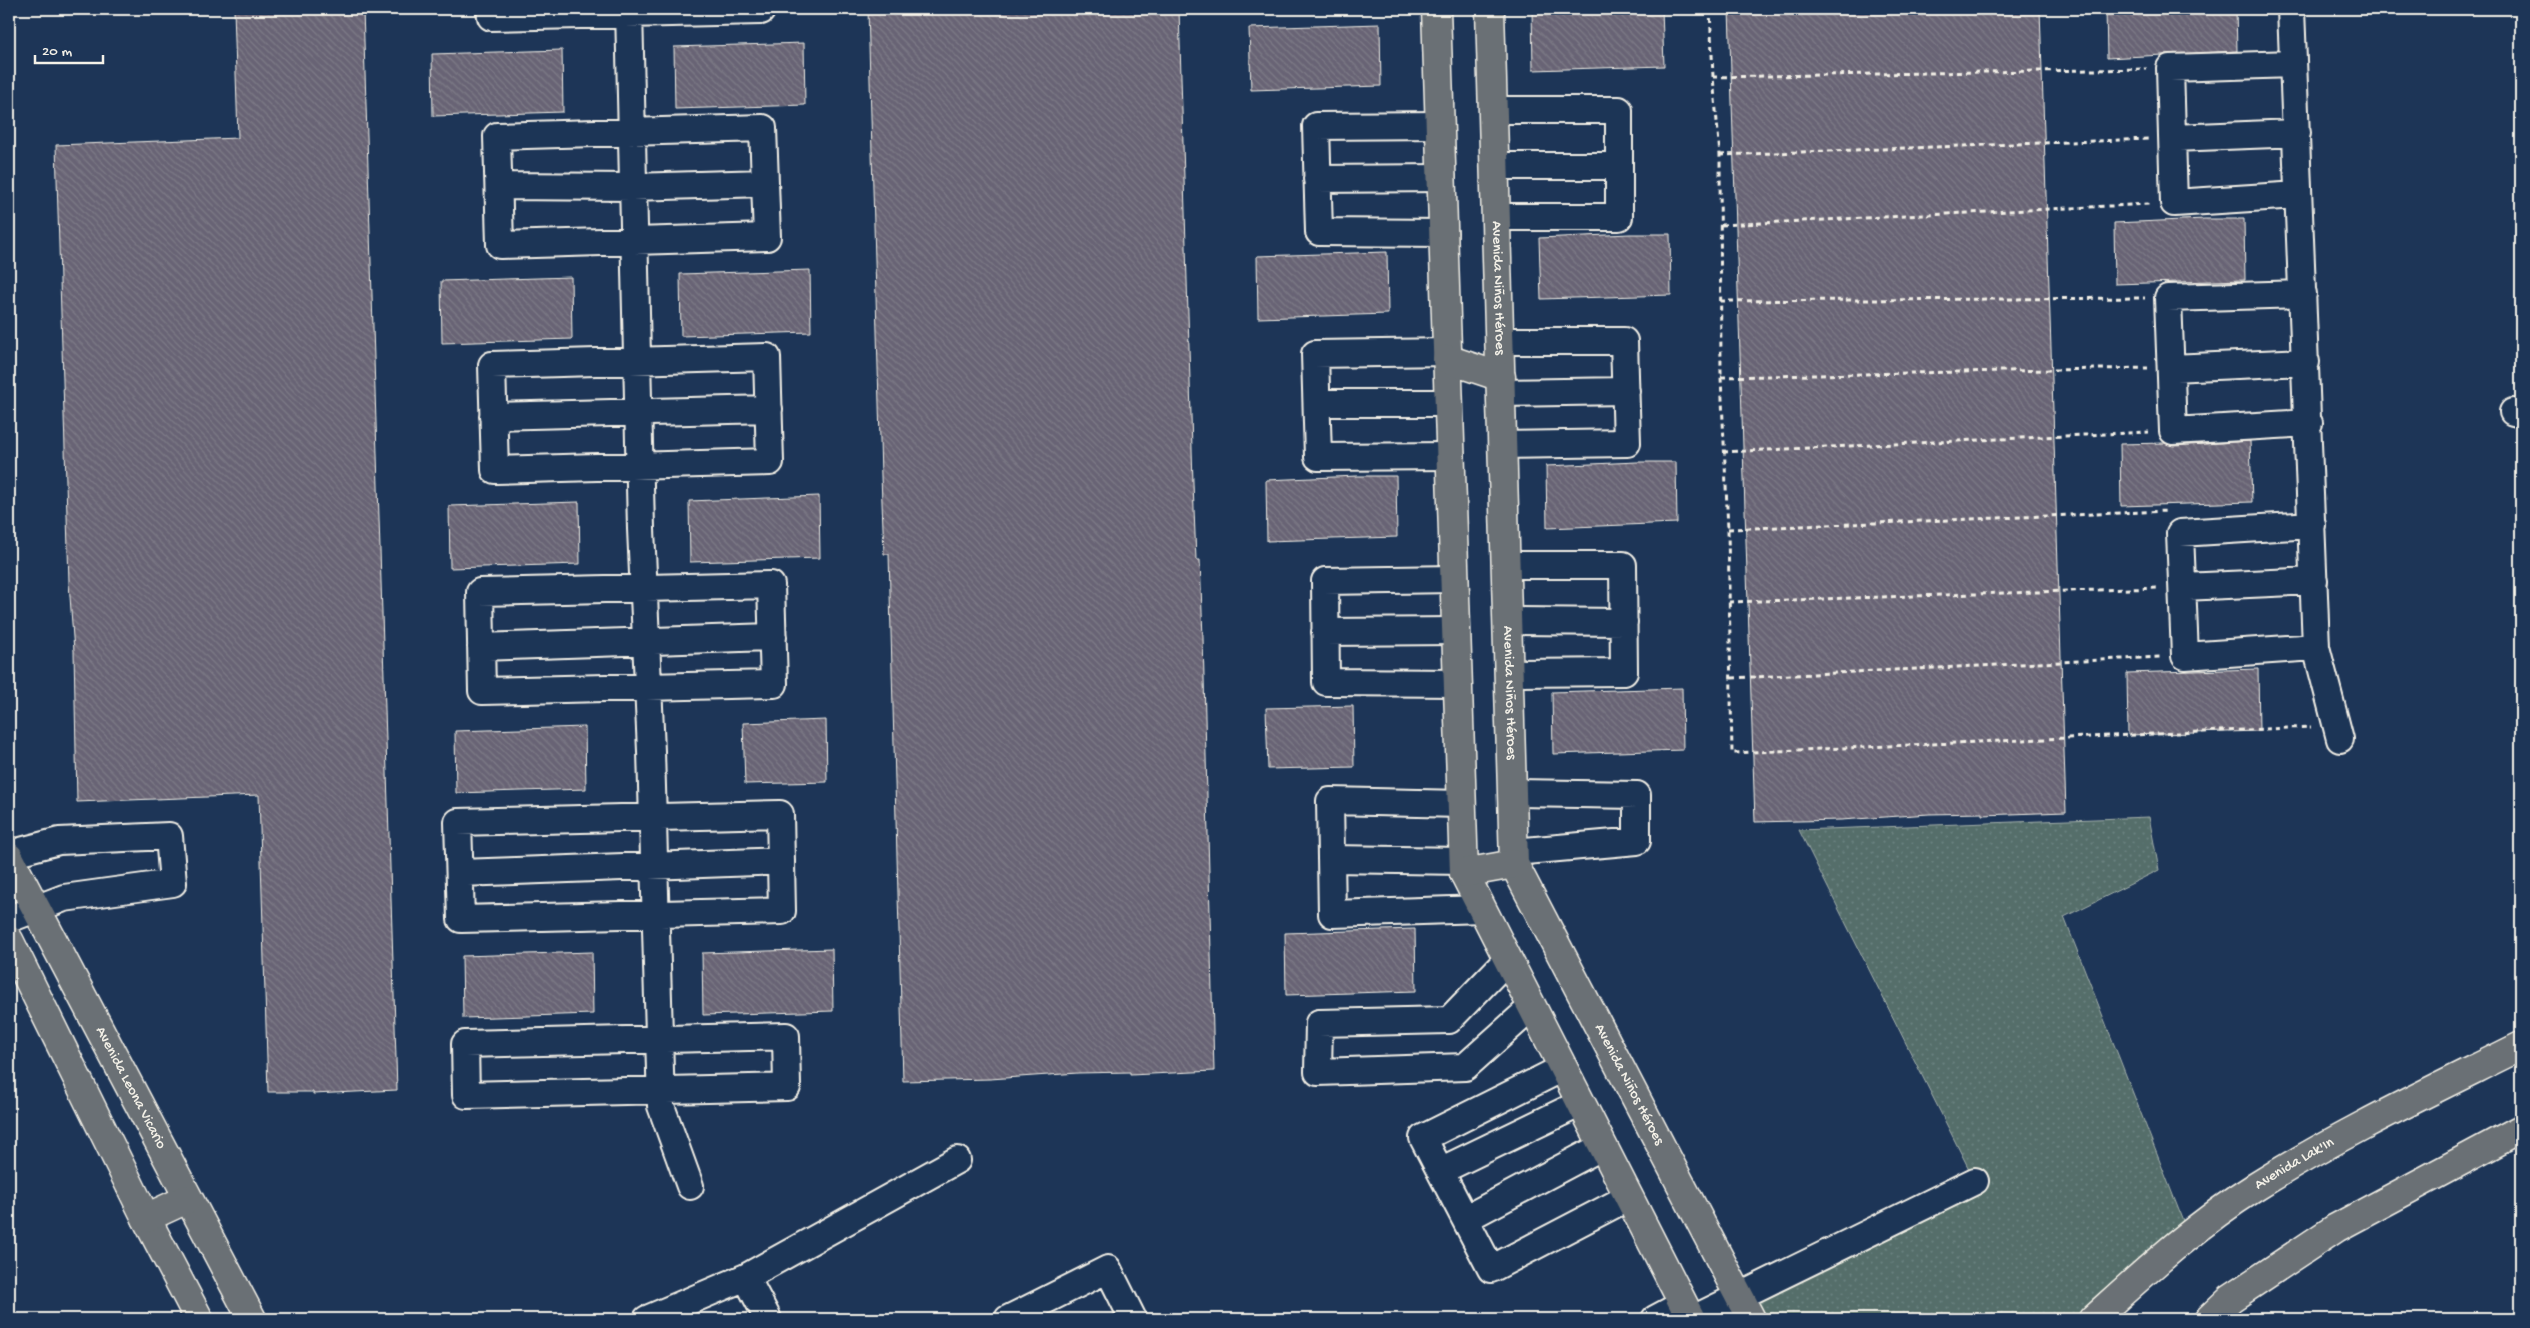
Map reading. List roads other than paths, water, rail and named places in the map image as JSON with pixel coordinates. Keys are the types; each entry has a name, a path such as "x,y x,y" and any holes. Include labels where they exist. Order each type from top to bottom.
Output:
{"main road":[{"path":"1436,9 1464,867 1482,909 1689,1314"},
{"name":"Avenida Niños Héroes","path":"1490,9 1514,858 1745,1308"},
{"path":"1448,355 1501,386"},
{"name":"Avenida Leona Vicario","path":"9,856 187,1199 252,1319"},
{"path":"1464,867 1514,858"},
{"path":"9,940 146,1218 199,1319"},
{"name":"Avenida Lak'In","path":"2092,1319 2159,1259 2252,1189 2339,1137 2521,1046"},
{"path":"2208,1319 2231,1298 2336,1228 2521,1129"},
{"path":"146,1218 187,1199"}],"street":[{"path":"490,9 490,17 629,11 761,11 761,9"},
{"path":"2292,9 2316,647 2337,733"},
{"path":"629,11 639,466 653,818 661,1106 690,1186"},
{"path":"2293,64 2170,68 2174,203 2298,195"},
{"path":"1493,110 1619,110 1619,217 1496,218"},
{"path":"1440,124 1316,126 1317,179 1319,232 1444,233"},
{"path":"763,128 765,183 767,238 500,245 497,136 763,128"},
{"path":"2173,138 2297,133"},
{"path":"1495,166 1619,166"},
{"path":"1317,179 1442,178"},
{"path":"499,186 632,187 765,183"},
{"path":"2303,294 2168,298 2173,431 2309,423"},
{"path":"1500,341 1624,341 1626,391 1627,443 1503,445"},
{"path":"1448,355 1315,354 1318,457 1451,456"},
{"path":"767,357 770,462 495,470 492,365 636,361 767,357"},
{"path":"2172,368 2306,362"},
{"path":"1501,386 1626,391"},
{"path":"1317,403 1449,403"},
{"path":"493,416 768,409"},
{"path":"2312,525 2180,533 2185,656 2316,647"},
{"path":"1506,565 1623,565 1624,672 1509,673"},
{"path":"1455,579 1325,581 1326,682 1458,683"},
{"path":"2183,587 2314,581"},
{"path":"771,585 773,637 774,684 482,691 480,592 771,585"},
{"path":"1508,621 1624,622"},
{"path":"1325,632 1456,631"},
{"path":"481,647 773,637"},
{"path":"1512,793 1637,795 1637,841 1514,858"},
{"path":"1462,804 1330,801 1332,914 1482,909"},
{"path":"780,814 781,861 782,911 461,919 458,822 780,814"},
{"path":"9,856 60,841 169,836 173,883 64,898 9,919"},
{"path":"1331,859 1464,867"},
{"path":"460,873 781,861"},
{"path":"1508,959 1448,1020 1318,1023 1318,1072 1465,1067 1532,1007"},
{"path":"786,1036 787,1087 661,1090 466,1095 465,1044 786,1036"},
{"path":"1563,1068 1423,1138 1491,1269 1628,1197"},
{"path":"1440,1171 1581,1103"},
{"path":"1465,1219 1603,1146"},
{"path":"647,1319 746,1277 957,1160"},
{"path":"1654,1319 1745,1308 1975,1181"},
{"path":"1008,1319 1108,1269 1133,1319"},
{"path":"746,1277 768,1319"}]}
